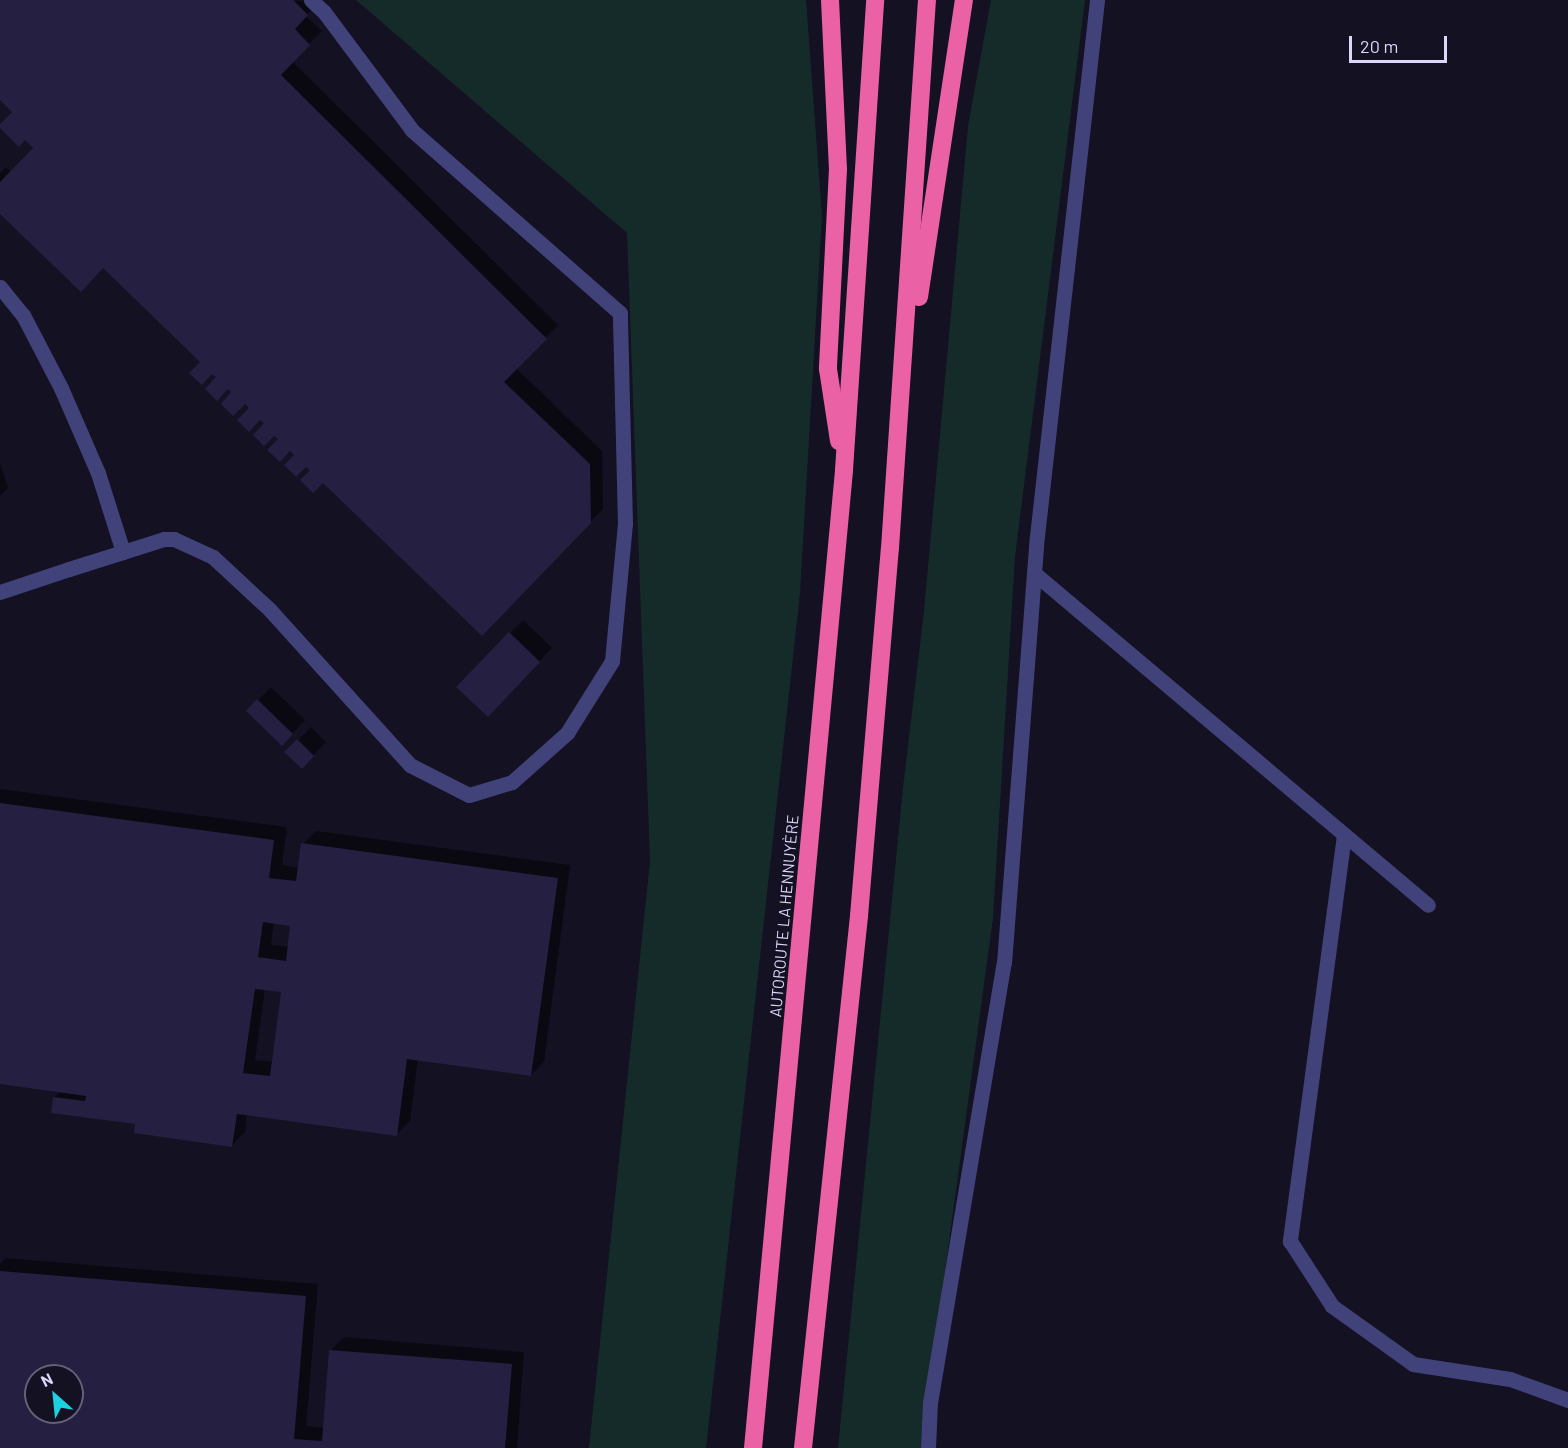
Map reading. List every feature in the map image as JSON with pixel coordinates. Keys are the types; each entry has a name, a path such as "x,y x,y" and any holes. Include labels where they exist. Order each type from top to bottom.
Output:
{"highway":[{"path":"830,0 838,169 828,369 844,470"},
{"name":"AUTOROUTE LA HENNUYÈRE","path":"753,1448 844,470 875,0"},
{"path":"803,1448 859,916 900,426 927,0"},
{"path":"900,426 964,0"}],"street":[{"path":"0,592 164,539 174,539 213,557 270,610 410,765 469,795 512,782 567,733 612,661 625,524 620,313 412,130 324,12 310,0"},
{"path":"928,1448 930,1403 1004,963 1035,573 1097,0"},
{"path":"0,287 23,315 61,388 98,473 123,552"},
{"path":"1035,573 1428,905"},
{"path":"1344,835 1290,1240 1332,1306 1413,1364 1510,1379 1568,1400"}],"green space":[{"path":"356,0 806,0 822,216 800,593 706,1448 589,1448 650,861 627,233"},
{"path":"991,0 1085,0 1015,557 993,918 921,1448 838,1448 903,788 924,611 968,126"}],"building":[{"path":"0,0 293,0 308,15 295,29 310,45 281,75 547,339 504,382 590,464 591,523 482,636 323,483 313,493 300,480 310,470 306,467 296,477 284,465 294,455 290,451 280,462 267,450 278,439 274,436 264,446 253,435 264,423 260,420 249,432 237,420 249,408 245,404 233,416 221,404 231,392 228,389 217,401 205,389 216,377 212,374 202,385 189,373 200,362 103,268 81,292 0,214 0,182 33,148 25,140 19,147 0,128 0,124 12,112 0,100"},
{"path":"509,632 540,662 488,717 456,687"},
{"path":"257,699 293,734 282,746 246,711"},
{"path":"297,739 314,756 302,769 284,752"},
{"path":"0,803 274,840 269,878 296,881 301,843 558,878 531,1076 407,1059 397,1136 237,1114 232,1147 134,1133 135,1124 51,1113 53,1097 85,1101 86,1096 0,1084","holes":["263,922 290,926 286,961 258,957","255,989 281,992 270,1076 243,1073"]},
{"path":"0,1271 306,1296 294,1439 322,1441 329,1350 512,1364 505,1448 0,1448"}]}
